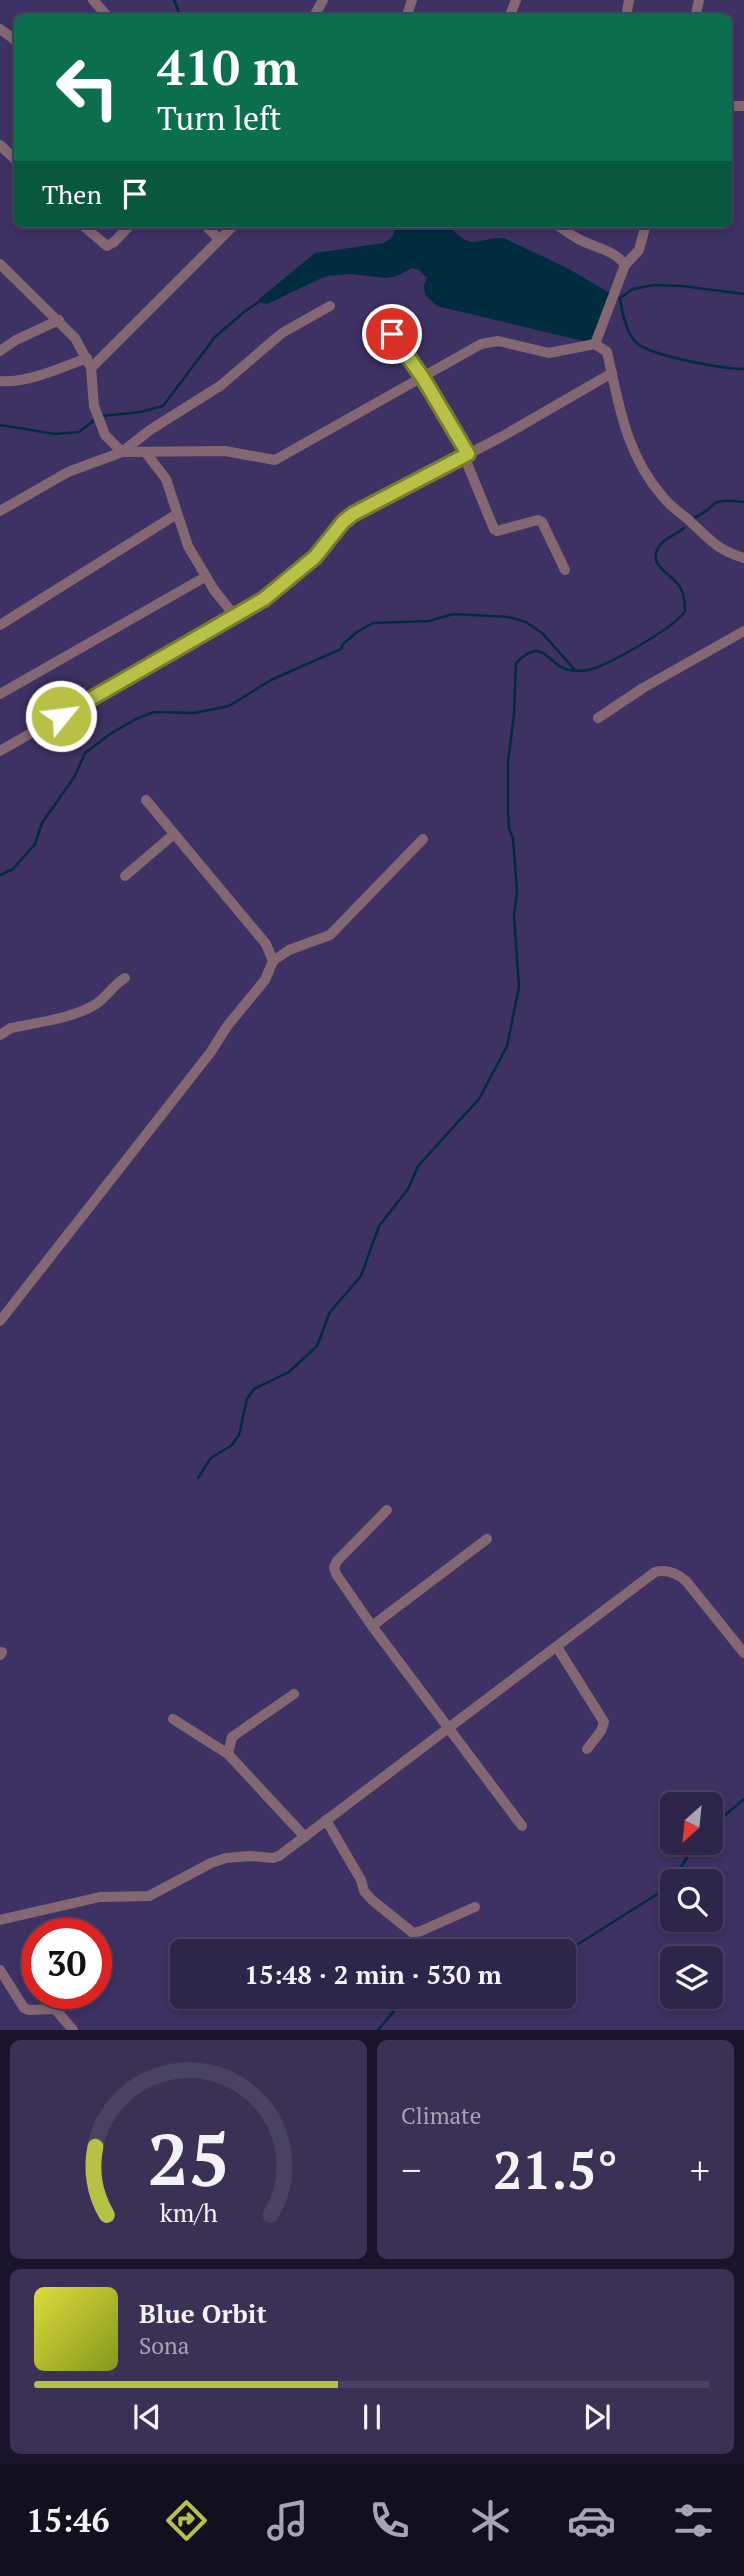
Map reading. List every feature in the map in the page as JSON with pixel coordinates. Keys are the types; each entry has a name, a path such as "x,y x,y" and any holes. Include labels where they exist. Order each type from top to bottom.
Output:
{"street":[{"path":"93,0 105,14"},
{"path":"0,29 14,40"},
{"path":"0,145 14,158"},
{"path":"86,228 107,246 127,228"},
{"path":"208,228 219,239"},
{"path":"0,381 9,382 89,363 231,228"},
{"path":"561,228 574,237 611,251 625,265"},
{"path":"574,237 577,228"},
{"path":"596,344 625,265 639,250 645,228"},
{"path":"0,264 75,338 89,363 94,406 106,435 122,452 225,452 275,460 489,341 549,353 596,344 607,352 628,440 646,475 663,498 715,547 744,558"},
{"path":"0,511 68,472 122,452 150,430 220,386 282,333 330,306"},
{"path":"0,351 16,340 59,320"},
{"path":"392,334 423,378 466,455 494,529 538,520 542,522 565,570"},
{"path":"0,751 264,599 315,557 343,522 353,514 545,413 612,373"},
{"path":"146,453 166,479 188,546 205,577 235,616"},
{"path":"0,625 177,514"},
{"path":"0,694 205,577"},
{"path":"598,718 643,688 660,681 744,631"},
{"path":"146,800 266,944 273,961"},
{"path":"125,876 174,834"},
{"path":"0,1321 210,1053 228,1025 265,979 273,961 289,950 330,935 422,839"},
{"path":"0,1035 11,1028 89,1008 102,1000 117,982 124,978"},
{"path":"387,1510 337,1561 334,1567 336,1574 522,1826"},
{"path":"372,1626 486,1539"},
{"path":"0,1920 100,1898 149,1896 211,1863 226,1858 272,1858 304,1837 655,1572 663,1570 675,1573 686,1581 744,1653"},
{"path":"556,1647 604,1722 601,1731 587,1749"},
{"path":"228,1754 232,1737 294,1694"},
{"path":"173,1719 228,1754 304,1837"},
{"path":"326,1820 362,1880 364,1891 413,1933 475,1907"},
{"path":"0,1970 24,2008 55,2009 73,2030"}],"water":[{"path":"393,228 451,228 469,241 504,238 567,268 613,295 595,344 437,306 425,295 424,285 427,278 419,270 412,268 387,278 350,274 326,276 267,304 259,302 259,299 315,253 383,243 393,235"}],"waterway":[{"path":"174,0 179,14"},
{"path":"615,298 620,298 633,289 654,285 744,294"},
{"path":"620,298 628,329 634,340 646,349 689,361 744,369"},
{"path":"102,416 140,412 163,406 215,337 260,301"},
{"path":"0,425 55,434 79,432 96,419"},
{"path":"692,519 718,502 744,502"},
{"path":"198,1478 211,1458 232,1445 239,1435 247,1399 254,1389 289,1372 317,1346 330,1312 361,1276 379,1226 408,1189 418,1166 479,1099 507,1046 519,987 514,916 517,891 508,812 508,762 514,714 516,663 534,651 541,652 563,668 588,670 625,654 679,618 685,611 684,597 680,587 660,567 656,557 663,542 684,528"},
{"path":"0,875 13,869 35,844 42,823 75,776 85,753 110,734 154,712 194,713 229,706 271,680 341,649 357,632 373,623 429,621 453,614 508,617 526,622 542,633 575,670"},
{"path":"723,1817 744,1799"},
{"path":"576,1945 668,1886 689,1855"},
{"path":"378,2030 396,2009"}],"route":[{"path":"61,716 264,599 315,557 343,522 353,514 468,454 423,378 392,334"}]}
